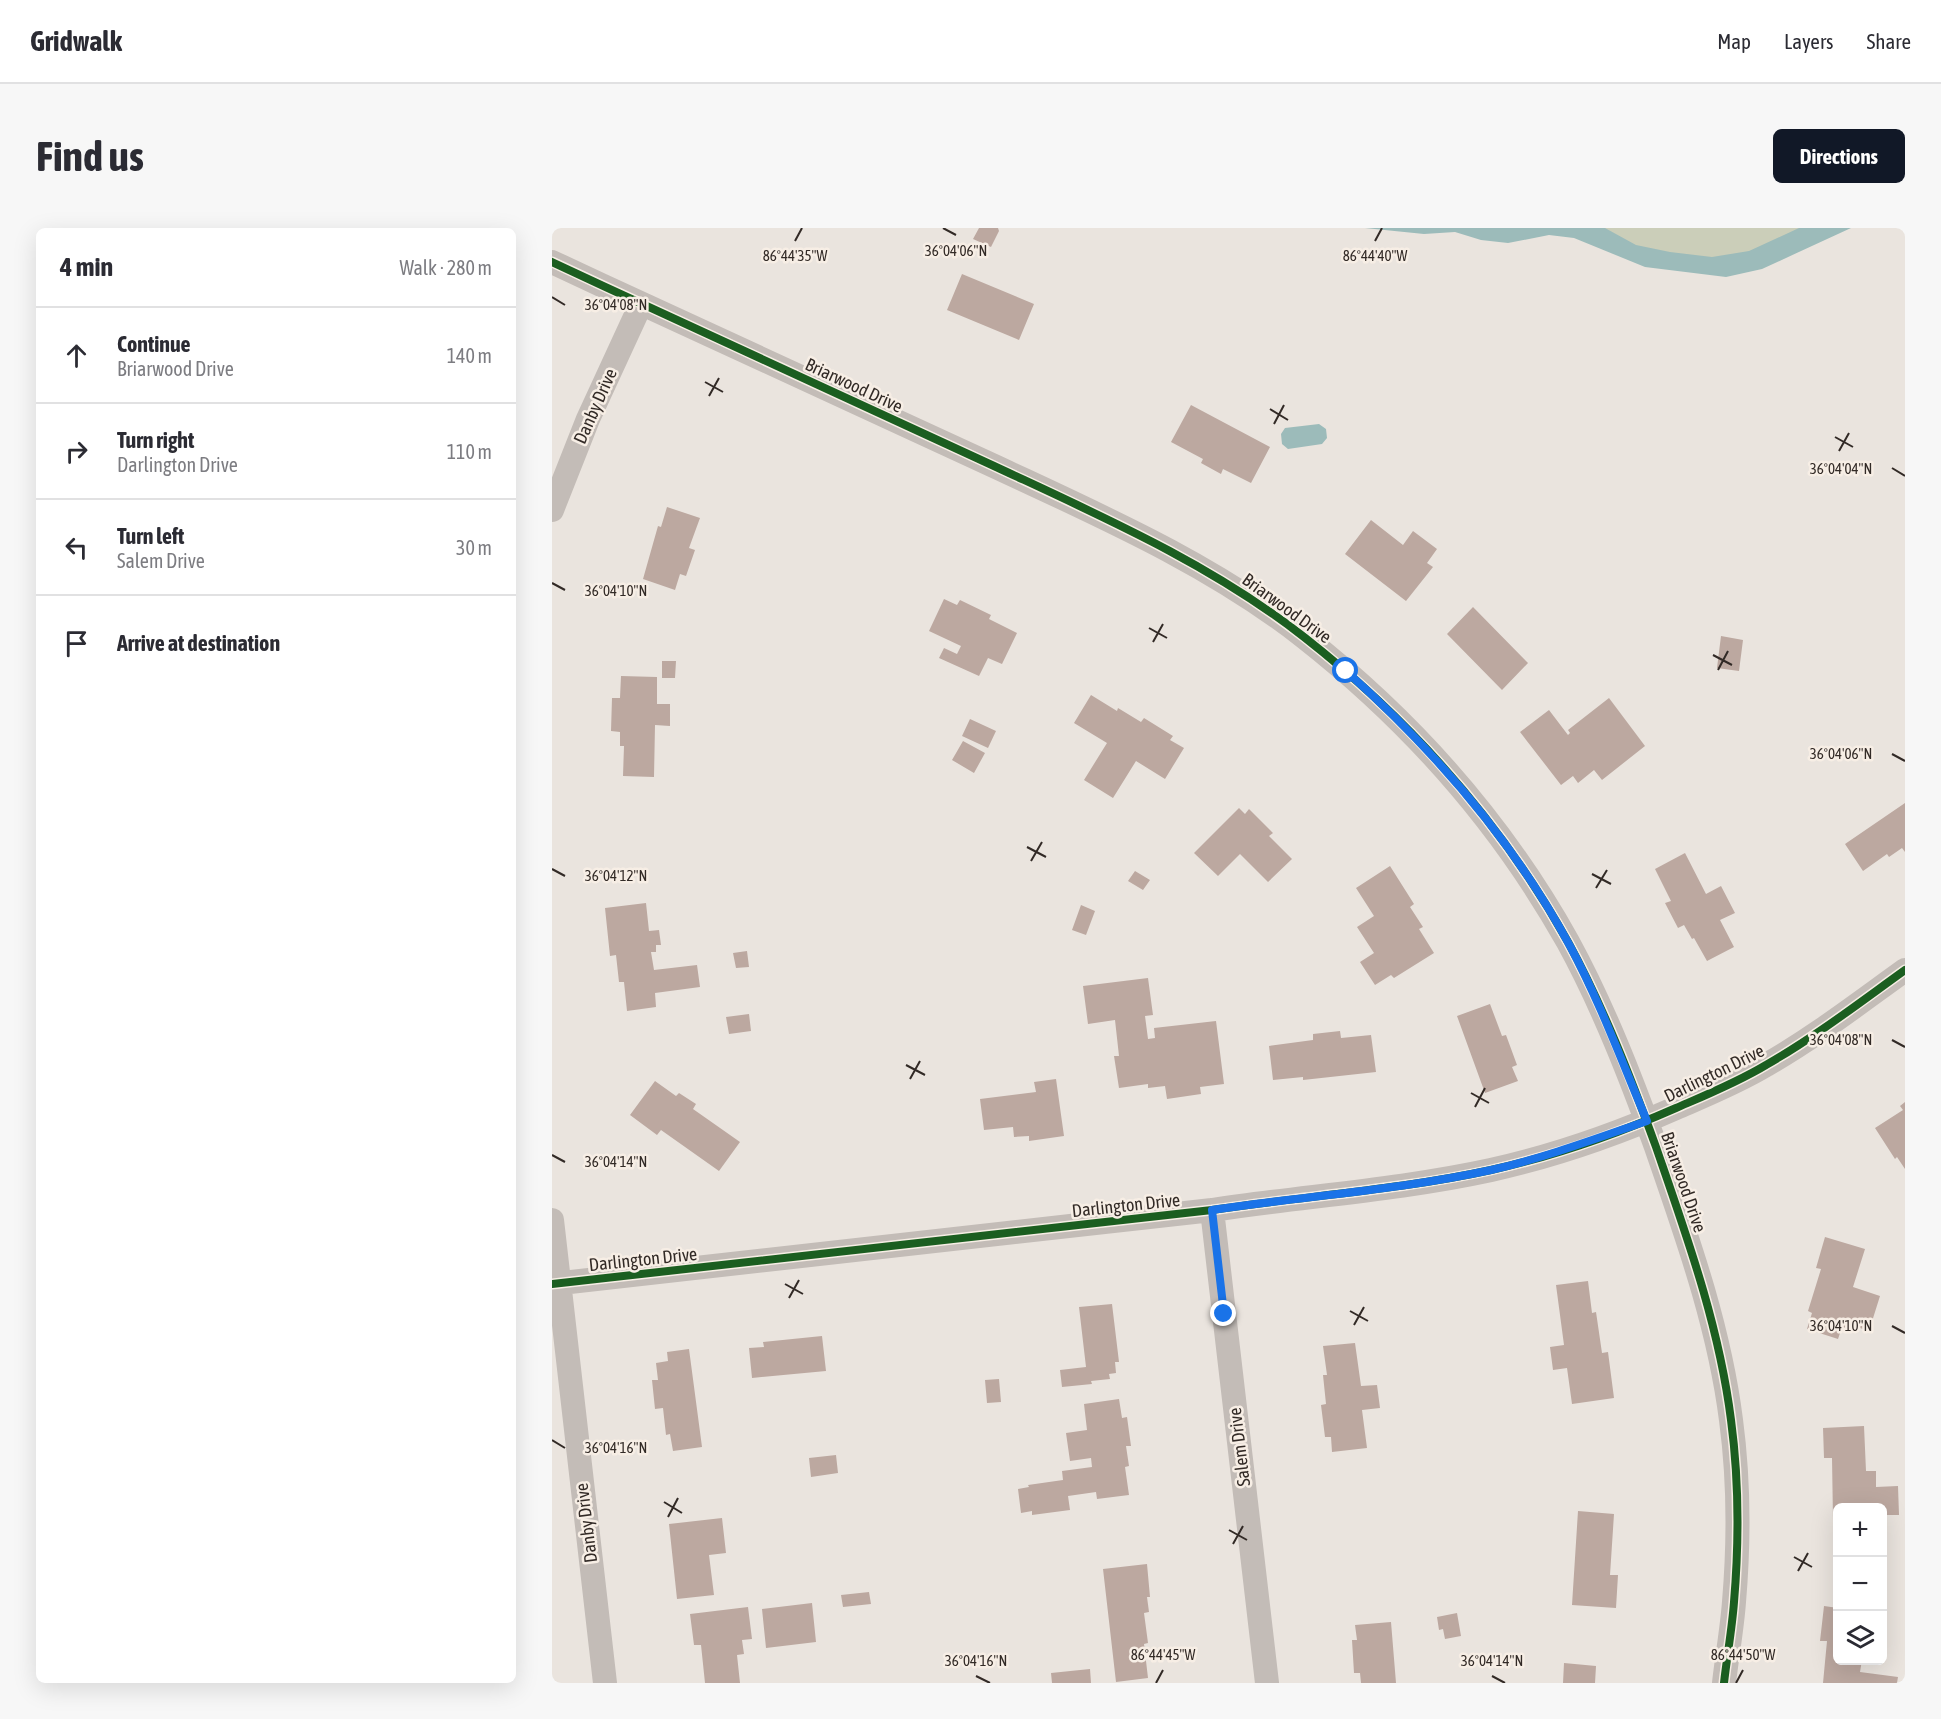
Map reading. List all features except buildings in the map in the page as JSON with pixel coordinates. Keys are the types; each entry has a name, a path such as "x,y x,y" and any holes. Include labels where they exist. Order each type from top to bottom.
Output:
{"street":[{"name":"Briarwood Drive","path":"552,262 1140,536 1218,578 1301,634 1346,671 1415,735 1465,793 1521,867 1570,946 1610,1031 1647,1121 1711,1313 1732,1426 1737,1547 1734,1599 1724,1683"},
{"name":"Danby Drive","path":"552,510 588,419 640,304"},
{"name":"Darlington Drive","path":"555,1284 1212,1210 1418,1184 1492,1170 1587,1143 1647,1121 1764,1067 1821,1031 1905,970"},
{"name":"Salem Drive","path":"1212,1210 1267,1683"},
{"name":"Danby Drive","path":"552,1220 555,1284 605,1683"}],"green space":[{"path":"1571,228 1830,228 1743,262 1645,256"}],"water":[{"path":"1365,228 1605,228 1636,245 1712,257 1749,251 1799,228 1851,228 1762,269 1726,277 1645,267 1574,238 1549,235 1508,243 1481,240 1455,232 1424,234"},
{"path":"1319,424 1326,429 1327,438 1322,444 1288,449 1282,444 1281,434 1285,428"}],"cycle path":[{"path":"552,262 1074,504 1193,564 1268,611 1343,669 1417,739 1484,816 1542,898 1581,966 1605,1017 1656,1147 1701,1282 1726,1385 1737,1488 1736,1580 1724,1683"},
{"path":"552,1284 1212,1210 1387,1188 1491,1170 1562,1151 1608,1135 1654,1118 1733,1083 1802,1043 1905,970"}],"route":[{"path":"1224,1314 1212,1210 1418,1184 1492,1170 1587,1143 1647,1121 1592,990 1570,946 1521,867 1491,825 1415,735 1346,671"}]}
